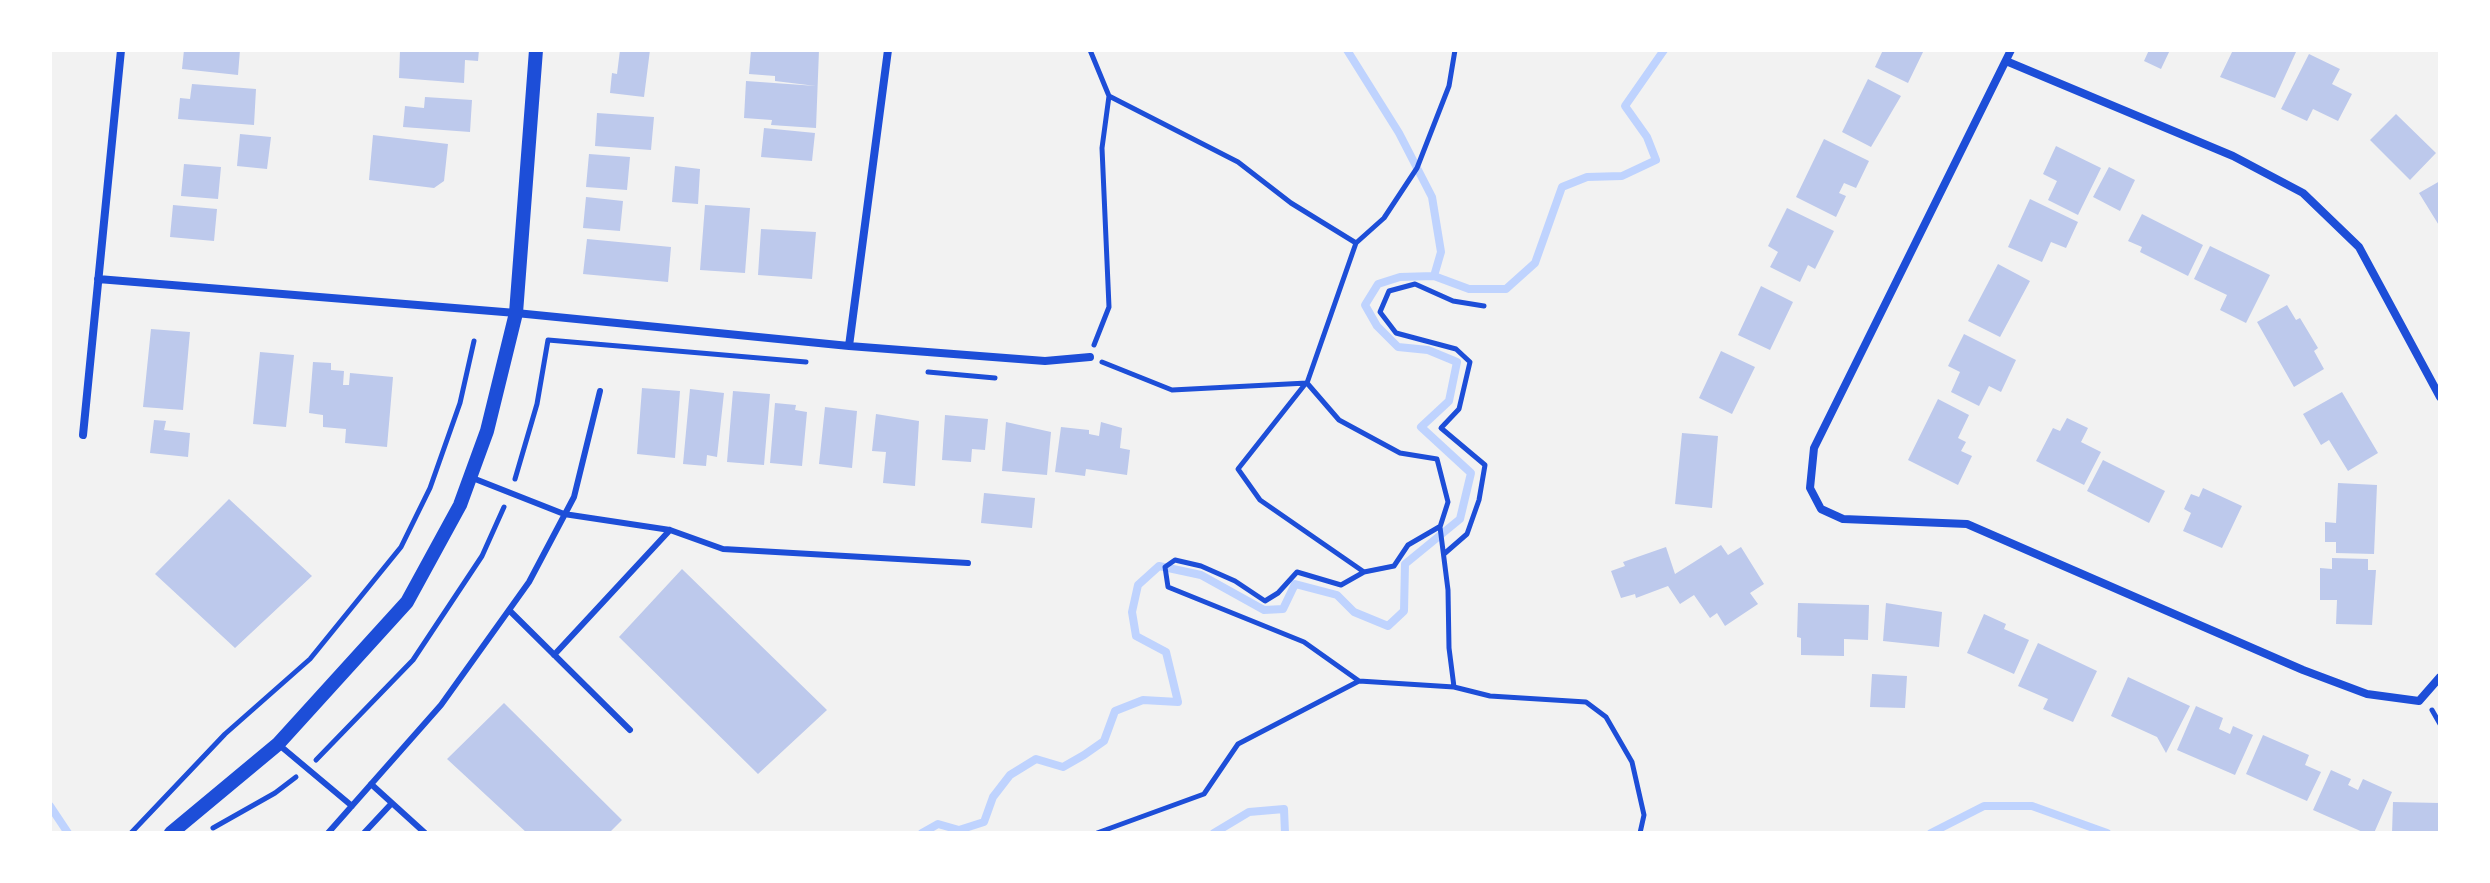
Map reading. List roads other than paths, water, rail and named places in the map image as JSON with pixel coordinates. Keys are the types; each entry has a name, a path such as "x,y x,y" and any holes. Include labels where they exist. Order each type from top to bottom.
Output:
{"street":[{"path":"83,435 121,50"},
{"path":"171,833 278,744 407,602 460,505 487,431 516,313 536,50"},
{"path":"849,346 888,50"},
{"path":"2011,50 1814,448 1810,488 1821,509 1843,519 1967,524 2303,670 2367,694 2419,701 2440,677"},
{"path":"2006,61 2233,156 2303,193 2359,247 2440,397"},
{"path":"98,279 516,313 849,346 1045,361 1090,357"}],"lane":[{"path":"328,833 441,705 529,582 574,497 600,391"},
{"path":"470,477 564,514 670,530 723,549 968,563"},
{"path":"554,655 670,530"},
{"path":"509,610 630,730"},
{"path":"278,744 352,806"},
{"path":"371,784 425,833"},
{"path":"364,833 392,803"}],"waterway":[{"path":"1347,50 1399,133 1432,197 1441,252 1434,276"},
{"path":"922,833 938,824 959,830 984,822 993,797 1010,775 1036,759 1063,767 1084,755 1104,741 1115,711 1143,700 1178,702 1166,652 1136,636 1132,612 1138,585 1159,566 1201,575 1264,610 1283,609 1295,584 1337,595 1354,612 1388,626 1404,611 1405,564 1460,519 1471,473 1421,427 1449,401 1457,362 1428,350 1398,347 1377,326 1365,305 1378,284 1400,277 1434,276 1469,289 1506,289 1535,263 1562,187 1587,177 1622,176 1656,160 1647,137 1625,106 1664,50"},
{"path":"50,806 68,833"},
{"path":"1931,833 1984,806 2032,806 2107,833"},
{"path":"1214,833 1249,812 1284,809 1285,833"}]}
